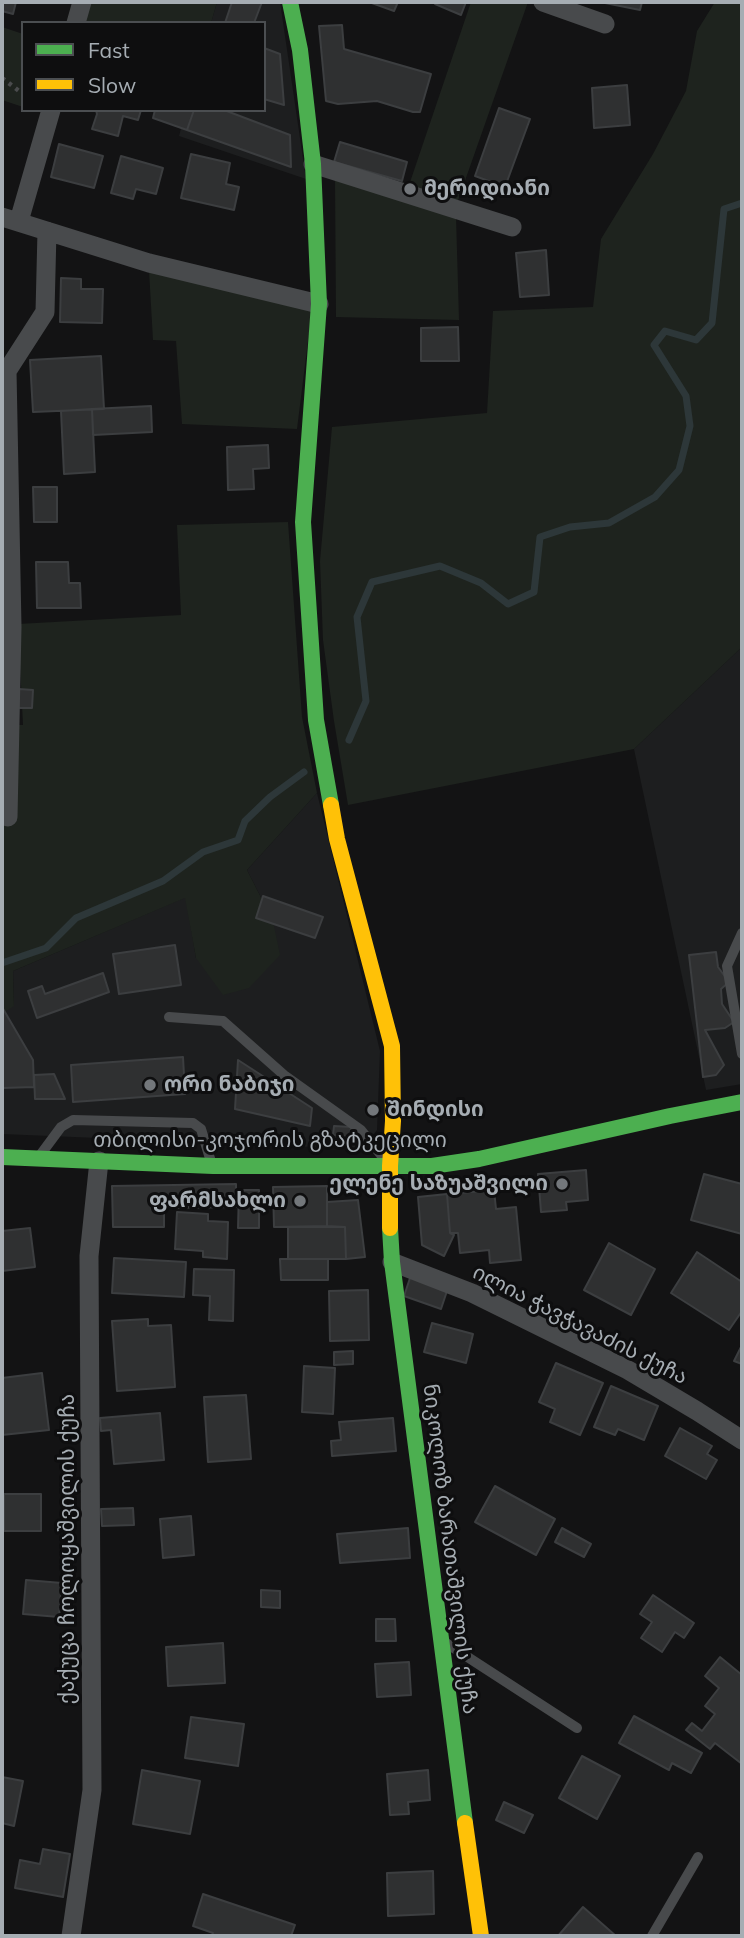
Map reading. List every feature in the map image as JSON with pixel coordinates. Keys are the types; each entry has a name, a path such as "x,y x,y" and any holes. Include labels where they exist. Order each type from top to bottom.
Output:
{"main road":[{"name":"ნიკოლოზ ბარათაშვილის ქუჩა","path":"290,2 300,50 313,164 319,304 303,522 316,720 337,839 392,1046 393,1121 389,1209 392,1262 481,1936"},
{"name":"თბილისი-კოჯორის გზატკეცილი","path":"2,1157 213,1166 432,1166 480,1159 742,1102"}],"street":[{"path":"77,21 82,2"},
{"path":"542,2 605,24"},
{"path":"50,112 10,219 149,262 319,304"},
{"path":"313,164 512,227"},
{"path":"8,817 12,627 7,371 45,312 47,231"},
{"name":"ქაქუცა ჩოლოყაშვილის ქუჩა","path":"71,1936 92,1790 89,1256 99,1161"},
{"name":"ილია ჭავჭავაძის ქუჩა","path":"392,1262 471,1293 628,1370 742,1440"}],"lane":[{"path":"742,933 727,966 742,1054"},
{"path":"169,1017 223,1021 284,1076 361,1130 390,1166"},
{"path":"37,1158 61,1127 73,1120 193,1123 201,1129 213,1166"},
{"path":"440,1639 577,1728"},
{"path":"652,1936 698,1857"}],"path":[{"path":"2,78 21,92"}],"shaded area":[{"path":"88,2 217,2 212,21 83,21"},
{"path":"217,2 280,2 306,179 179,136 185,112 266,112 266,21 212,21"},
{"path":"471,2 528,2 455,209 406,194"},
{"path":"715,2 742,2 742,647 634,749 348,805 323,640 320,561 332,427 487,413 493,311 593,307 601,239 653,154 686,91 697,31"},
{"path":"2,27 21,33 21,106 2,100"},
{"path":"335,179 456,216 459,320 336,317"},
{"path":"149,270 312,309 297,429 182,424 176,341 153,340"},
{"path":"288,522 302,717 317,793 247,870 273,921 280,955 249,988 223,995 196,958 185,898 13,971 14,1006 2,1014 2,725 23,725 18,624 181,615 177,525"},
{"path":"742,647 742,1084 706,1090 634,749"},
{"path":"317,793 380,1051 377,1130 362,1149 2,1134 2,1014 14,1005 13,971 186,897 196,958 273,921 247,870"}],"building":[{"path":"2,2 16,2 13,14 2,11"},
{"path":"232,2 262,2 255,21 226,21"},
{"path":"369,2 398,2 394,11"},
{"path":"466,2 461,15 435,4"},
{"path":"600,2 642,2 640,10"},
{"path":"342,25 344,49 431,74 420,112 377,101 338,104 326,101 319,26"},
{"path":"266,49 280,54 284,105 266,100"},
{"path":"627,85 630,125 594,128 592,88"},
{"path":"499,108 530,119 505,187 475,176"},
{"path":"140,112 138,120 123,116 118,136 92,129 97,114"},
{"path":"154,112 193,112 187,130 153,118"},
{"path":"193,112 229,112 290,135 291,167 187,130"},
{"path":"340,142 407,162 402,181 334,162"},
{"path":"59,144 103,156 94,188 51,177"},
{"path":"191,154 230,163 226,184 239,187 234,210 181,198"},
{"path":"121,156 163,168 156,194 136,189 133,199 111,193"},
{"path":"546,250 549,295 520,297 516,253"},
{"path":"61,278 81,279 81,289 103,289 102,323 60,322"},
{"path":"458,327 459,361 421,361 421,328"},
{"path":"101,356 104,409 33,412 30,360"},
{"path":"151,406 152,432 93,435 92,409"},
{"path":"92,409 95,472 64,474 61,411"},
{"path":"268,445 269,468 253,469 254,489 228,490 227,447"},
{"path":"33,487 57,487 57,522 34,522"},
{"path":"36,562 68,562 69,583 80,583 81,608 37,608"},
{"path":"19,689 33,690 32,708 18,708"},
{"path":"263,896 323,917 315,938 256,918"},
{"path":"175,945 181,985 119,994 113,954"},
{"path":"716,952 718,967 729,982 721,989 722,1004 734,1022 725,1028 705,1030 724,1065 716,1075 703,1077 689,955"},
{"path":"103,973 109,992 37,1018 28,991 42,986 45,994"},
{"path":"2,1007 33,1060 34,1087 2,1088"},
{"path":"183,1057 185,1094 73,1102 71,1065"},
{"path":"238,1060 312,1108 310,1126 235,1109"},
{"path":"54,1074 65,1099 35,1099 34,1075"},
{"path":"334,1126 351,1127 350,1137 333,1135"},
{"path":"586,1170 588,1200 566,1202 567,1210 541,1212 538,1174"},
{"path":"704,1174 742,1184 742,1234 691,1220"},
{"path":"236,1184 236,1207 164,1208 164,1227 113,1227 112,1186"},
{"path":"327,1186 327,1226 274,1227 273,1187"},
{"path":"239,1190 259,1190 259,1228 238,1228"},
{"path":"494,1190 496,1209 516,1207 521,1260 490,1263 489,1250 460,1253 458,1233 450,1233 447,1194"},
{"path":"447,1194 450,1233 454,1235 444,1256 422,1245 418,1197"},
{"path":"358,1200 365,1257 346,1259 345,1227 327,1226 327,1202"},
{"path":"177,1212 208,1214 208,1221 228,1222 227,1259 203,1257 203,1251 175,1249"},
{"path":"288,1227 345,1227 346,1259 288,1259"},
{"path":"30,1228 35,1267 2,1271 2,1231"},
{"path":"609,1243 655,1269 631,1315 584,1290"},
{"path":"697,1252 742,1282 742,1311 729,1330 671,1293"},
{"path":"114,1258 186,1262 184,1297 112,1293"},
{"path":"280,1259 328,1259 328,1280 281,1280"},
{"path":"194,1269 234,1270 233,1321 209,1320 210,1296 193,1295"},
{"path":"411,1275 448,1288 441,1309 404,1296"},
{"path":"368,1290 369,1340 330,1341 329,1291"},
{"path":"148,1319 148,1326 171,1325 175,1387 117,1391 112,1321"},
{"path":"432,1323 473,1334 466,1363 424,1352"},
{"path":"742,1345 742,1364 734,1361"},
{"path":"353,1351 353,1364 334,1365 334,1352"},
{"path":"556,1363 603,1383 580,1435 550,1422 555,1409 539,1402"},
{"path":"304,1366 335,1368 333,1414 302,1412"},
{"path":"42,1373 49,1430 2,1435 2,1378"},
{"path":"611,1386 658,1406 644,1440 618,1429 615,1435 594,1427"},
{"path":"246,1395 251,1459 208,1462 204,1397"},
{"path":"160,1413 164,1460 114,1464 111,1430 101,1431 100,1418"},
{"path":"393,1418 396,1451 332,1456 331,1441 341,1440 339,1422"},
{"path":"680,1428 712,1446 707,1454 717,1460 706,1479 665,1456"},
{"path":"495,1486 555,1519 536,1555 475,1522"},
{"path":"4,1494 41,1494 41,1531 4,1531"},
{"path":"133,1508 134,1525 102,1526 101,1509"},
{"path":"191,1516 194,1555 163,1558 160,1519"},
{"path":"408,1528 410,1558 340,1563 337,1534"},
{"path":"562,1528 591,1544 584,1557 555,1542"},
{"path":"26,1580 62,1583 59,1617 23,1614"},
{"path":"261,1590 280,1591 280,1608 261,1607"},
{"path":"653,1595 694,1623 684,1638 675,1632 662,1652 641,1638 652,1622 640,1614"},
{"path":"376,1619 395,1619 396,1641 376,1641"},
{"path":"223,1643 225,1683 168,1686 166,1647"},
{"path":"720,1657 742,1675 742,1764 715,1743 710,1749 686,1730 692,1723 702,1731 715,1714 705,1706 719,1688 705,1676"},
{"path":"409,1662 411,1695 377,1697 375,1664"},
{"path":"634,1716 702,1753 691,1773 672,1763 669,1770 619,1743"},
{"path":"191,1717 244,1724 238,1766 185,1758"},
{"path":"582,1756 620,1776 597,1819 559,1798"},
{"path":"142,1770 200,1781 190,1834 133,1824"},
{"path":"428,1770 430,1800 408,1802 409,1814 390,1815 387,1774"},
{"path":"2,1777 23,1781 14,1826 2,1823"},
{"path":"504,1802 533,1815 524,1833 496,1820"},
{"path":"43,1849 70,1854 63,1897 15,1888 20,1860 40,1864"},
{"path":"433,1871 434,1914 388,1916 387,1873"},
{"path":"203,1894 295,1925 291,1936 212,1936 213,1933 193,1926"},
{"path":"583,1907 616,1936 558,1936"}],"waterway":[{"path":"349,740 366,701 357,617 372,582 440,566 481,583 508,604 534,592 540,537 570,527 609,523 655,497 679,470 690,426 686,396 654,345 665,331 696,340 712,323 724,209 742,203"},
{"path":"2,963 46,948 76,918 163,881 203,852 238,840 245,821 270,797 304,772"}],"traffic: fast":[{"path":"290,2 300,50 313,164 319,304 303,522 316,720 331,805"},
{"path":"2,1157 213,1166 432,1166 479,1159 742,1102"},
{"path":"390,1228 392,1262 465,1823"}],"traffic: slow":[{"path":"331,805 337,839 392,1046 390,1228"},
{"path":"465,1823 481,1936"}],"place":[{"name":"მერიდიანი","path":"410,189"},
{"name":"ორი ნაბიჯი","path":"150,1085"},
{"name":"შინდისი","path":"373,1110"},
{"name":"ელენე საზუაშვილი","path":"562,1184"},
{"name":"ფარმსახლი","path":"300,1201"}]}
